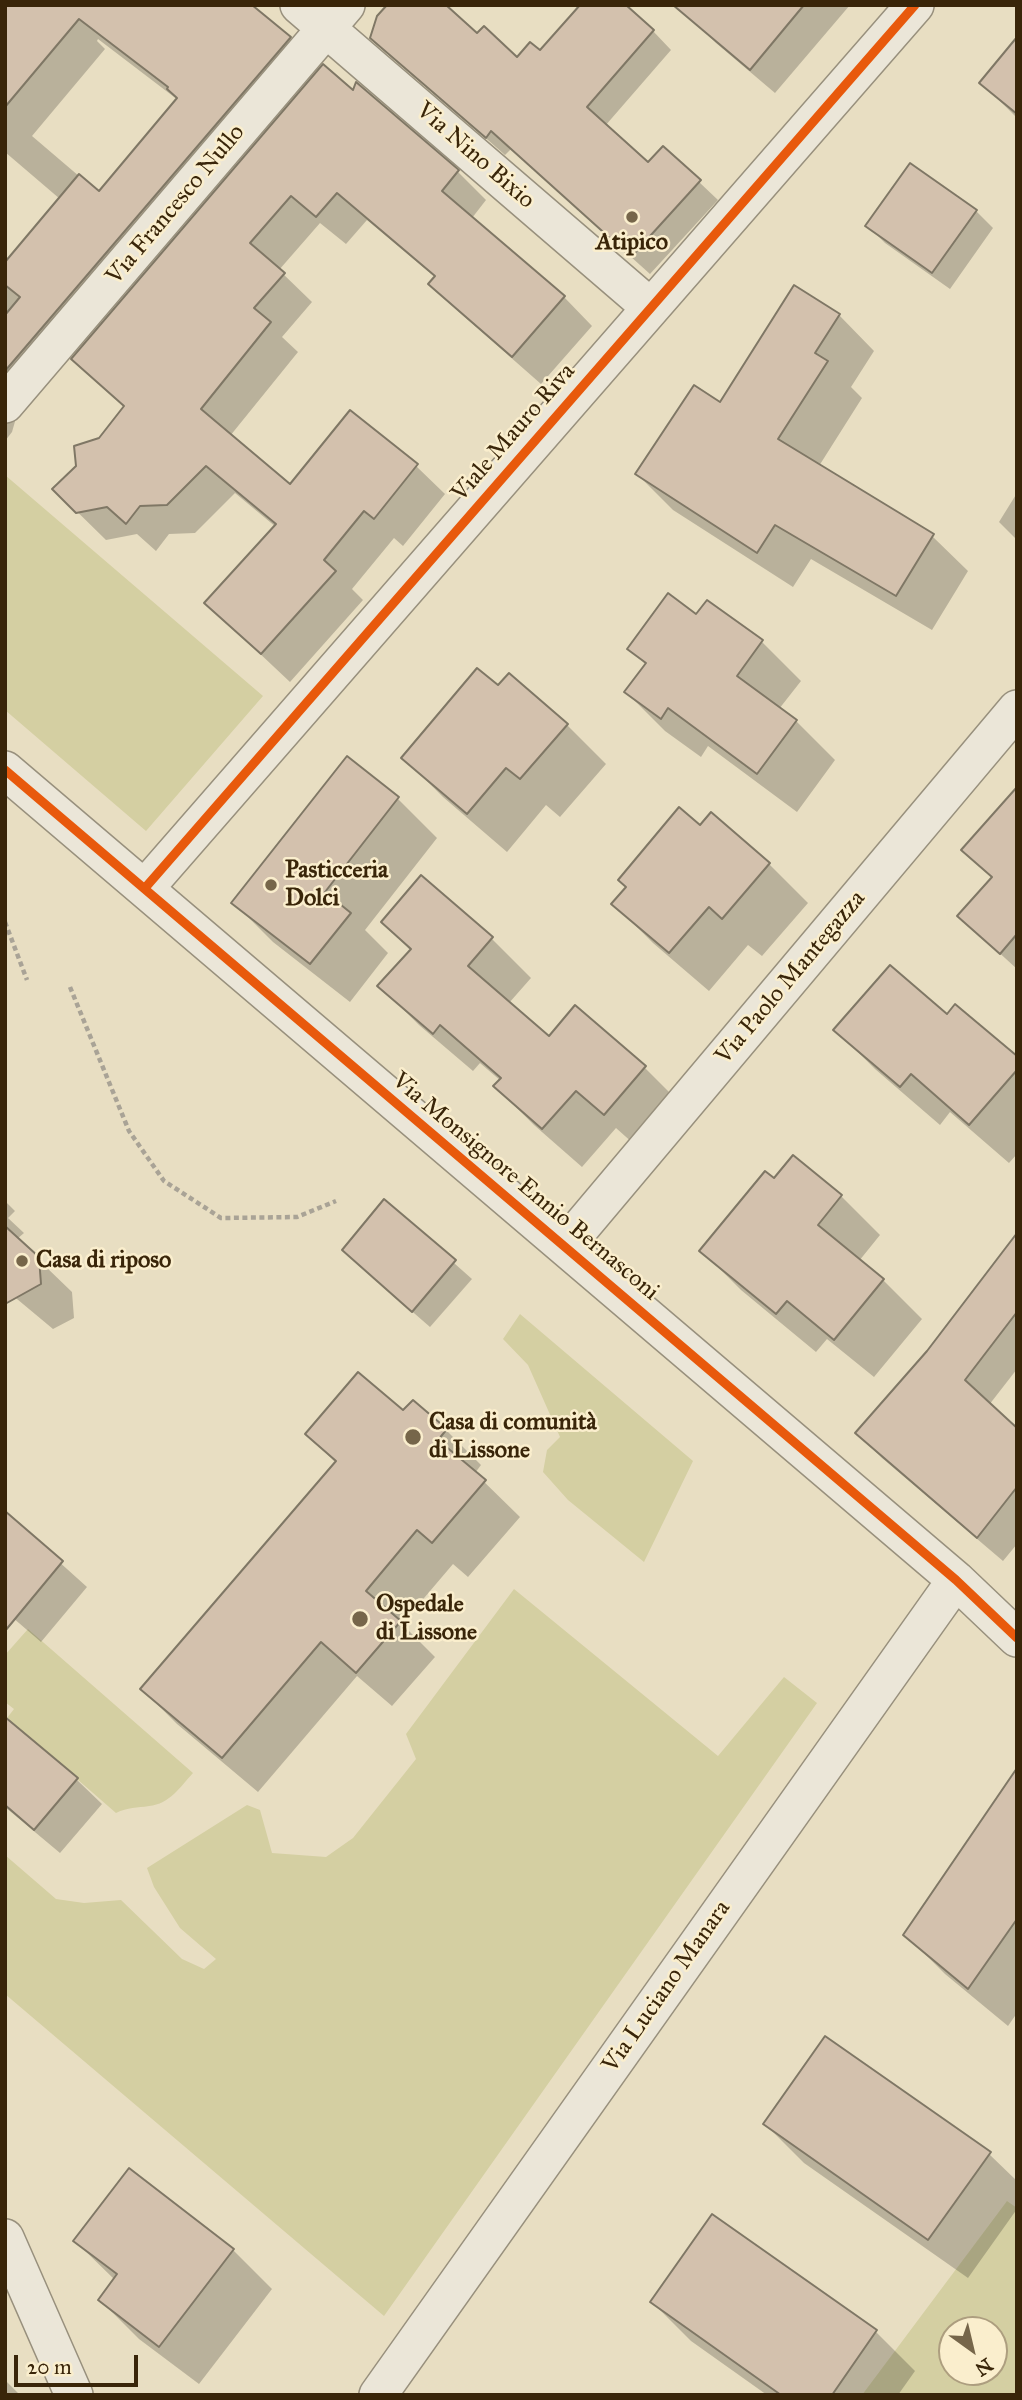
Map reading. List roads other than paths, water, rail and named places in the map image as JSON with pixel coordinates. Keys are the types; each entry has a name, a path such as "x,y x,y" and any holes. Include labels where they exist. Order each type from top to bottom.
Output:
{"street":[{"name":"Viale Mauro Riva","path":"145,888 915,5"},
{"name":"Via Nino Bixio","path":"324,13 650,307"},
{"name":"Via Francesco Nullo","path":"5,404 324,13"},
{"name":"Via Paolo Mantegazza","path":"565,1246 1017,709"},
{"name":"Via Monsignore Ennio Bernasconi","path":"5,770 956,1580 1017,1638"},
{"name":"Via Luciano Manara","path":"378,2395 956,1580"},
{"path":"5,2238 74,2395"}],"place":[{"name":"Atipico","path":"632,217"},
{"name":"Pasticceria Dolci","path":"271,885"},
{"name":"Casa di riposo","path":"22,1261"},
{"name":"Casa di comunità di Lissone","path":"413,1437"},
{"name":"Ospedale di Lissone","path":"360,1619"}]}
